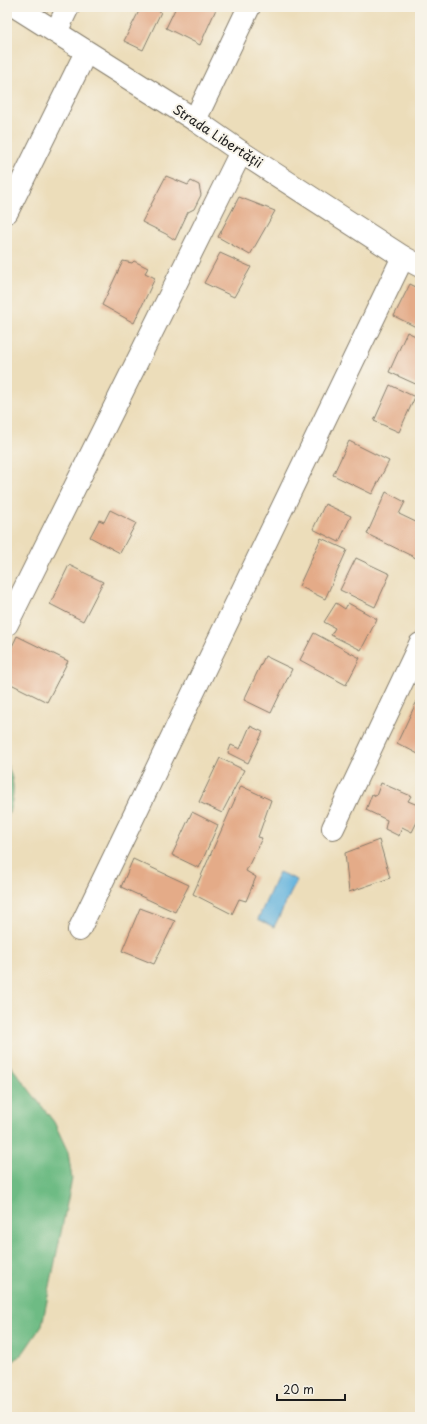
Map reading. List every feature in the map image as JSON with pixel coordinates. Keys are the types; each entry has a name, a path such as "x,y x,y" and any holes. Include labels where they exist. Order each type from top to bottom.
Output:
{"street":[{"name":"Strada Libertății","path":"16,7 195,120 241,152 412,262"},
{"path":"56,32 68,7"},
{"path":"195,120 249,7"},
{"path":"7,212 86,52"},
{"path":"7,624 241,152"},
{"path":"79,930 412,262"},
{"path":"332,828 420,644"}],"green space":[{"path":"7,764 12,779 13,792 7,820"},
{"path":"7,1061 54,1122 68,1152 72,1179 42,1325 23,1353 7,1367"}],"water":[{"path":"279,872 297,880 274,927 258,919"}],"building":[{"path":"141,7 150,7 161,12 143,50 124,41"},
{"path":"176,7 217,7 200,45 166,28"},
{"path":"166,176 188,185 191,181 199,185 201,195 194,209 188,212 175,240 142,222"},
{"path":"239,197 275,211 250,255 218,237"},
{"path":"220,253 251,267 234,297 204,283"},
{"path":"123,261 132,263 134,261 148,268 145,273 155,278 134,323 102,305"},
{"path":"410,284 420,289 420,329 394,316"},
{"path":"407,332 420,338 420,386 389,372"},
{"path":"390,385 415,397 399,432 374,421"},
{"path":"349,441 389,461 372,494 333,475"},
{"path":"386,492 405,502 399,514 420,524 420,560 367,534"},
{"path":"325,504 351,516 339,542 313,529"},
{"path":"110,510 136,523 120,553 90,537 99,520 104,522"},
{"path":"321,538 347,550 325,599 299,586"},
{"path":"356,558 390,574 375,607 340,590"},
{"path":"69,565 103,582 83,621 50,604"},
{"path":"336,603 345,609 348,603 377,619 361,650 331,635 335,628 324,622"},
{"path":"314,633 360,658 346,685 300,660"},
{"path":"17,636 68,661 47,702 7,682 7,657"},
{"path":"265,656 292,669 271,713 244,700"},
{"path":"417,701 420,702 420,755 397,743"},
{"path":"250,726 263,732 248,763 228,753 231,745 240,749"},
{"path":"220,758 244,770 222,813 199,802"},
{"path":"381,783 411,796 408,801 420,806 420,816 412,832 402,827 399,836 385,829 387,820 366,810 372,794 376,796"},
{"path":"241,786 271,800 258,837 262,838 246,871 256,877 246,901 239,899 232,914 193,894"},
{"path":"192,812 218,825 199,868 172,855"},
{"path":"379,840 390,878 349,892 345,853"},
{"path":"133,859 189,885 175,912 121,887"},
{"path":"140,908 175,921 154,964 122,951"}]}
